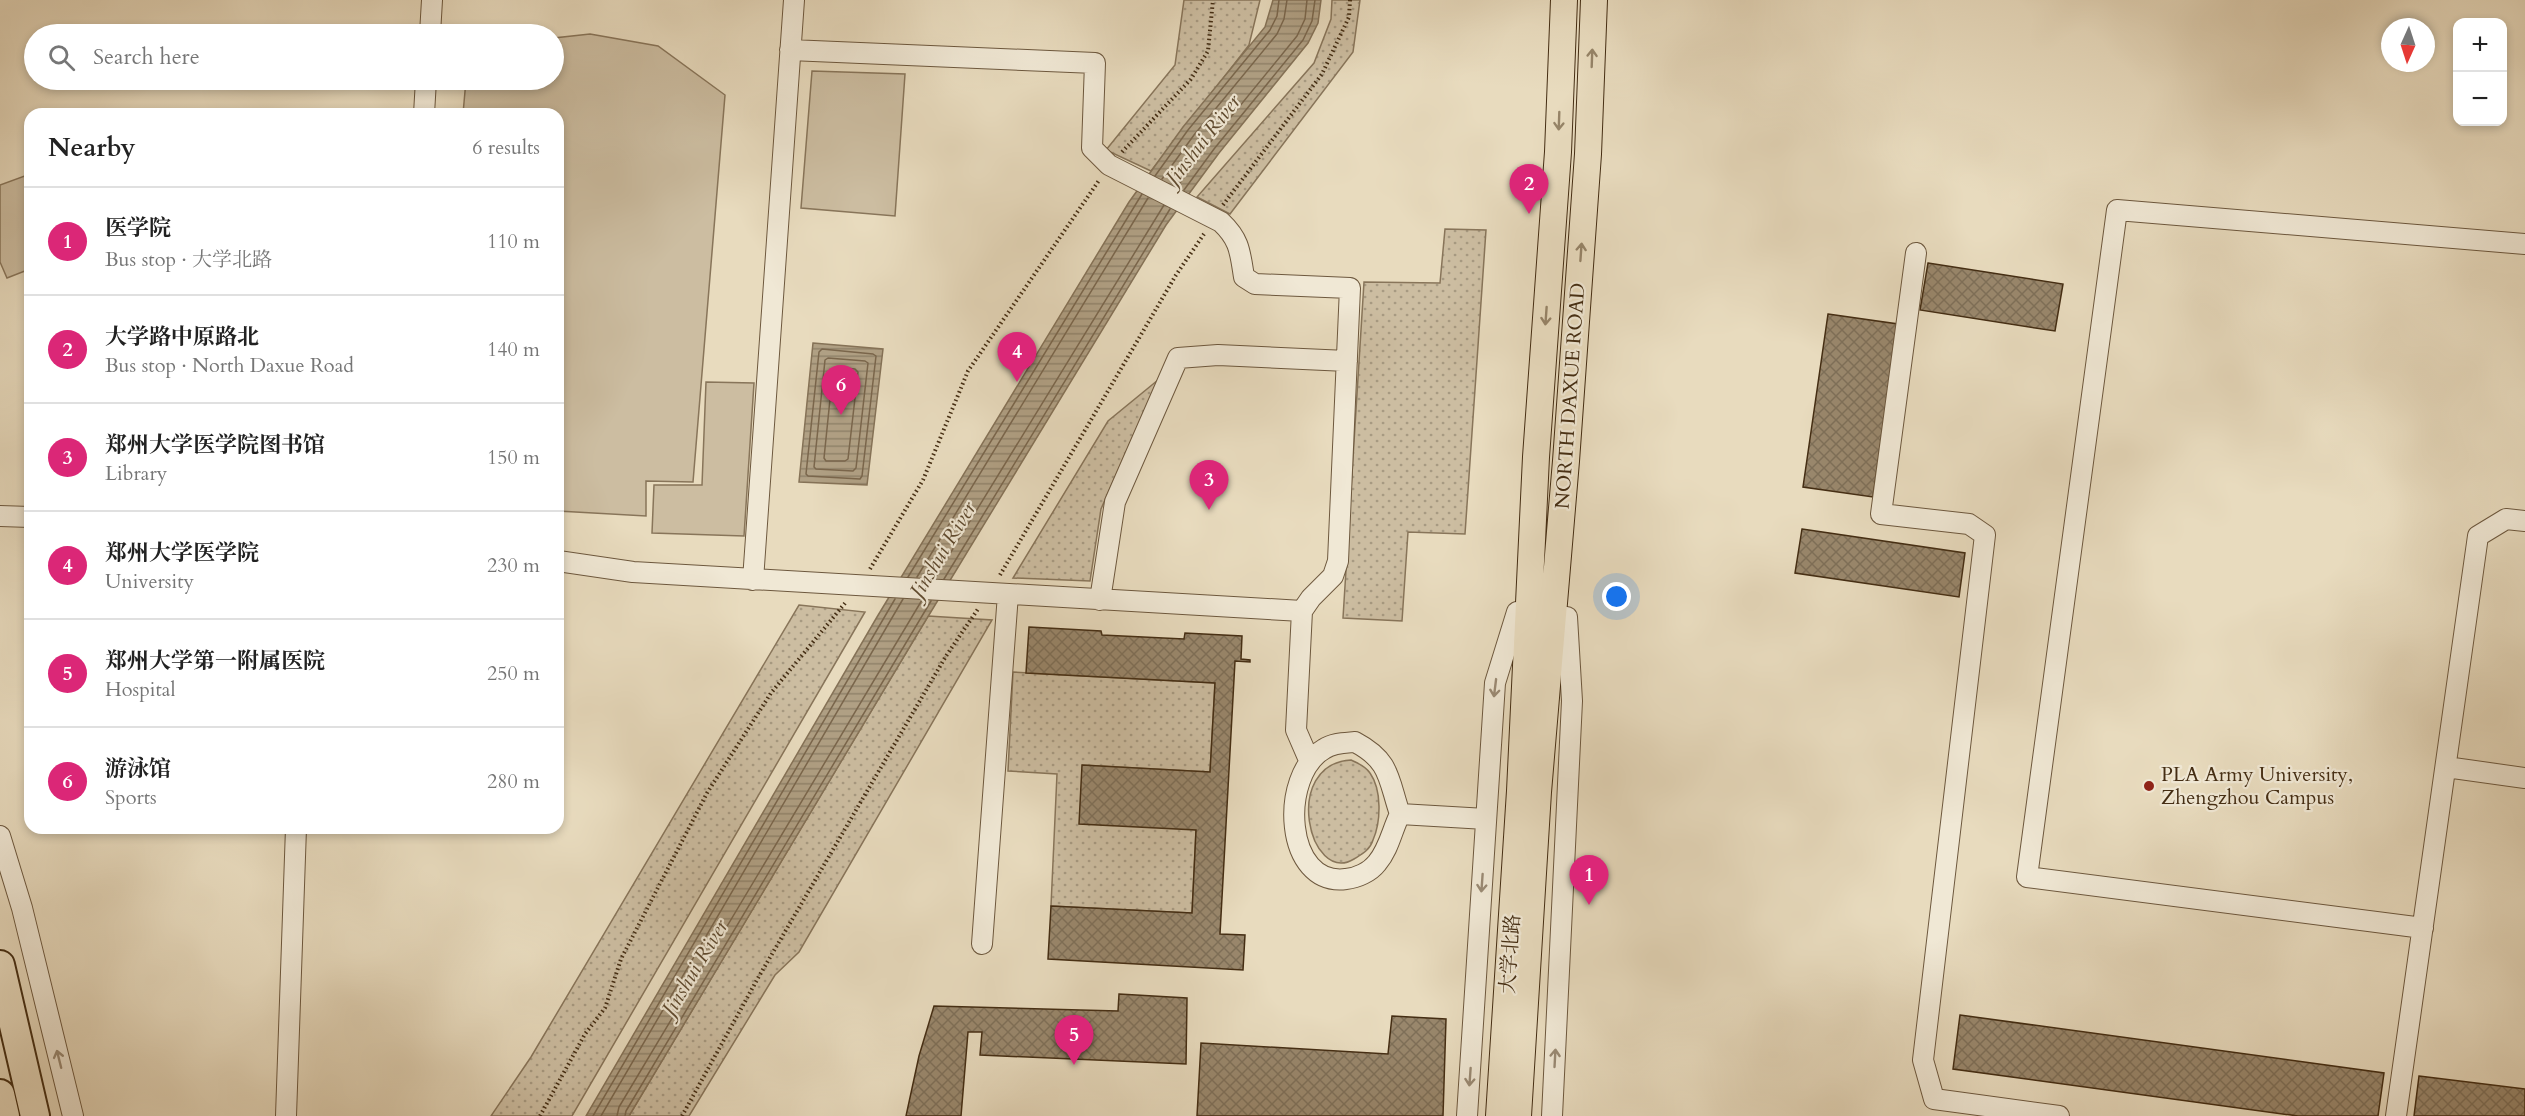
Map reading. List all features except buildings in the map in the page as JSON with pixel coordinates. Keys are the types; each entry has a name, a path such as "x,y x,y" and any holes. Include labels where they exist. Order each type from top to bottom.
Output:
{"highway":[{"path":"0,965 35,1116"},
{"path":"21,1050 49,1116"},
{"path":"0,1094 5,1116"}],"main road":[{"name":"NORTH DAXUE ROAD","path":"1529,791 1536,457 1558,152 1564,0"},
{"name":"NORTH DAXUE ROAD","path":"1529,791 1566,461 1588,154 1594,0"},
{"path":"1483,1116 1517,612 1536,457"},
{"path":"1534,1116 1567,617 1566,461"},
{"name":"大学北路","path":"1499,1116 1529,791"},
{"name":"大学北路","path":"1518,1116 1529,791"}],"street":[{"path":"431,24 432,0"},
{"path":"753,580 794,0"},
{"path":"790,50 1095,63 1092,148 1109,165 1214,218 1234,234 1240,247 1244,277 1255,284 1350,288 1338,561 1333,576 1311,598 1302,611 1296,730 1301,746 1310,760"},
{"path":"424,108 425,90"},
{"path":"2423,928 2027,877 2117,210 2525,244"},
{"path":"1916,253 1881,514 1969,524 1985,535 1923,1060 1934,1100 2059,1116"},
{"path":"1100,600 1115,502 1178,358 1218,355 1347,362"},
{"path":"0,516 24,517"},
{"path":"2397,1116 2478,536 2505,519 2525,521"},
{"path":"564,562 633,572 753,580 1302,611"},
{"path":"981,944 998,594"},
{"path":"1467,1116 1495,683 1517,612"},
{"path":"1552,1116 1572,701 1567,617"},
{"path":"1355,742 1369,750 1382,762 1400,814 1387,850 1376,866 1354,878 1338,880 1321,875 1310,866 1296,838 1295,797 1301,775 1310,760 1324,749 1338,743 1355,742"},
{"path":"2446,767 2525,778"},
{"path":"1400,814 1486,819"},
{"path":"286,1116 296,834"},
{"path":"0,836 22,908 74,1116"}],"path":[{"path":"540,1116 585,1034 605,1008 621,959 707,793 771,693 860,586 923,480 968,370 1109,165 1191,79 1208,51 1213,0"},
{"path":"682,1116 758,978 940,666 998,594 1176,275 1214,218 1322,74 1349,17 1350,0"}],"shaded area":[{"path":"1184,0 1260,0 1249,45 1151,171 1106,150 1175,65"},
{"path":"1332,0 1360,0 1353,52 1230,214 1197,197 1314,63 1331,19"},
{"path":"590,34 658,46 725,95 693,482 646,481 646,516 564,511 564,108 464,108 465,90 564,90 564,37"},
{"path":"812,71 905,74 895,216 801,208"},
{"path":"24,176 24,271 7,278 0,262 0,185"},
{"path":"1445,229 1486,230 1465,534 1408,532 1402,621 1343,618 1364,282 1440,283"},
{"path":"1158,380 1101,509 1090,581 1013,578 1108,421"},
{"path":"706,382 754,383 744,536 652,533 654,485 702,485"},
{"path":"799,605 865,612 572,1116 491,1116 531,1057"},
{"path":"928,616 992,620 799,952 775,975 689,1116 629,1116"},
{"path":"1013,672 1215,683 1210,772 1082,765 1196,830 1192,913 1051,906 1057,774 1008,771"},
{"path":"1351,760 1366,769 1374,780 1377,788 1379,815 1376,833 1368,849 1354,859 1338,863 1325,855 1315,841 1309,821 1309,800 1316,781 1329,767"}],"water":[{"name":"Jinshui River","path":"1273,0 1321,0 1318,23 1308,43 1219,153 1166,225 629,1116 586,1116 877,617 1129,202 1183,127 1265,27"},
{"path":"813,343 883,349 867,485 799,482"}],"place":[{"name":"大学路中原路北","path":"1529,214"},
{"name":"郑州大学医学院","path":"1017,382"},
{"name":"游泳馆","path":"841,415"},
{"name":"郑州大学医学院图书馆","path":"1209,510"},
{"name":"PLA Army University, Zhengzhou Campus","path":"2149,786"},
{"name":"医学院","path":"1589,905"},
{"name":"郑州大学第一附属医院","path":"1074,1065"}]}
